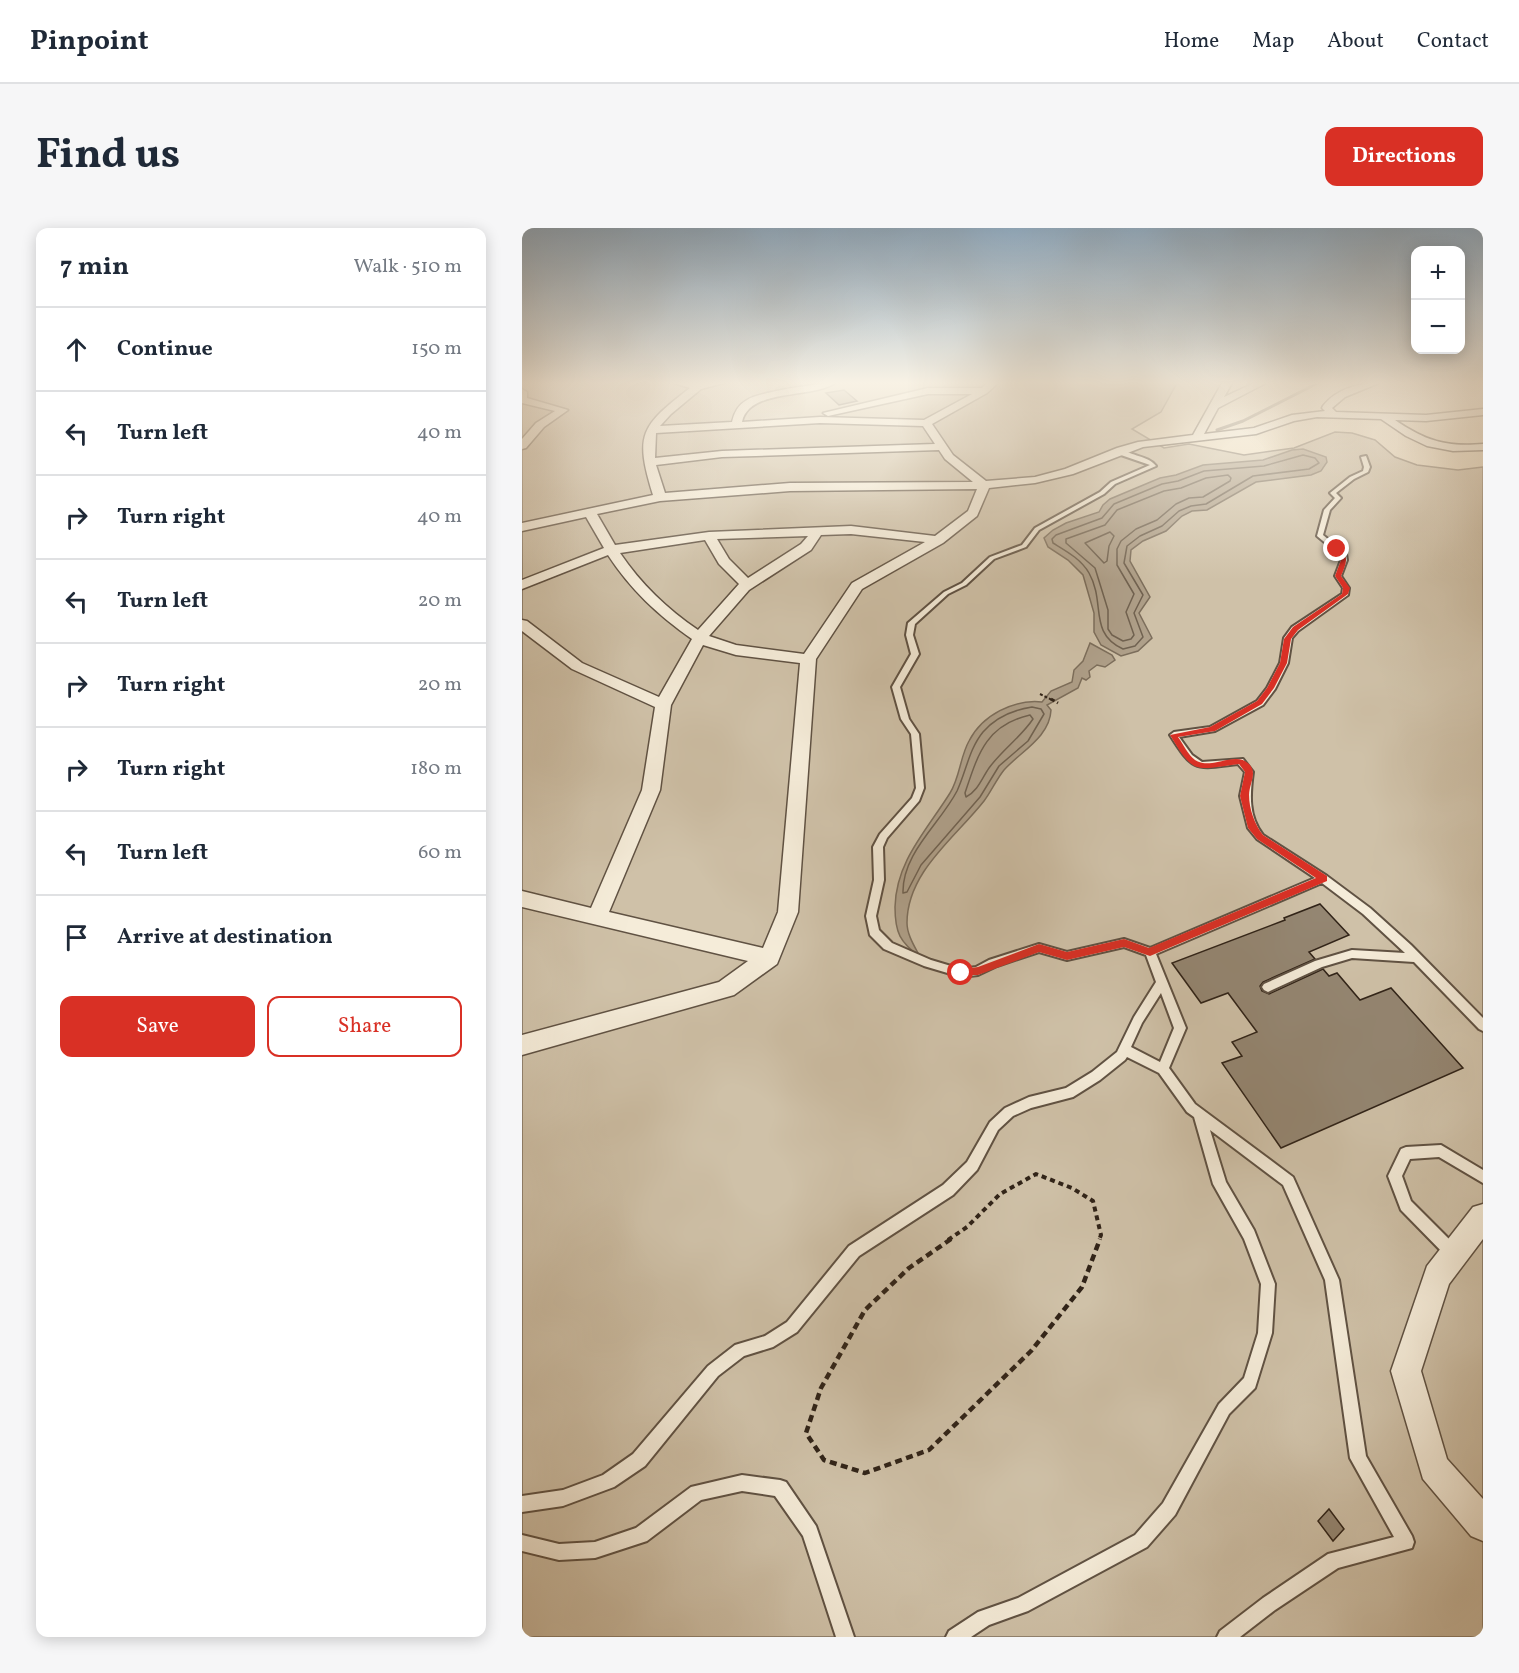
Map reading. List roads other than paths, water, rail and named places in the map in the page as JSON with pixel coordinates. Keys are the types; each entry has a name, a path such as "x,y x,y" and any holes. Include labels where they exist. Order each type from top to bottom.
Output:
{"street":[{"path":"649,449 660,497"},
{"path":"652,462 733,453 881,449"},
{"path":"943,449 949,457 984,485"},
{"path":"522,527 660,497 790,486 984,485 1035,480 1069,472 1127,449"},
{"path":"522,1046 726,989 769,958 788,912 808,659 857,586 938,540 973,513 984,485"},
{"path":"589,513 610,550 646,598 710,644 746,652 808,659"},
{"path":"522,585 610,550 709,536 851,530 938,540"},
{"path":"597,917 651,790 663,705 700,637 747,585 806,547 818,531"},
{"path":"709,536 724,561 747,585"},
{"path":"522,624 577,666 663,705"},
{"path":"522,899 769,958"},
{"path":"1480,1228 1454,1254 1437,1276 1406,1371 1434,1468 1483,1524"}],"lane":[{"path":"1121,450 1123,454 1151,463 1153,466 1113,483 1102,493 1066,511 1033,532 1024,546 992,558 964,584 946,593 912,623 908,633 915,654 896,687 905,719 915,734 920,788 916,799 883,836 879,847 879,880 871,916 874,932 888,946 928,963 961,973 978,971 1039,948 1067,956 1124,943 1150,952 1323,879"},
{"path":"1364,457 1367,467 1365,472 1355,474 1348,483 1333,493 1338,498 1327,510 1320,536 1343,554 1344,560 1338,576 1346,588 1345,594 1295,629 1288,639 1284,663 1260,703 1212,729 1173,735 1189,760 1201,767 1240,762 1247,767 1250,772 1245,796 1251,826 1260,837 1346,893 1416,958 1483,1026"},
{"path":"1150,952 1180,1029 1163,1069"},
{"path":"1268,987 1319,964 1352,954 1416,958"},
{"path":"522,1503 563,1498 596,1486 608,1481 639,1460 713,1371 740,1350 768,1342 792,1327 854,1251 948,1190 972,1166 994,1126 1009,1112 1029,1103 1069,1093 1096,1076 1120,1056 1162,982"},
{"path":"1123,1049 1163,1069 1191,1108 1288,1181 1332,1280 1358,1458 1406,1542 1334,1560 1269,1604 1226,1637"},
{"path":"955,1637 984,1618 1022,1605 1141,1541 1169,1509 1224,1409 1250,1383 1265,1333 1268,1284 1249,1235 1220,1184 1200,1114"},
{"path":"1454,1254 1406,1205 1395,1176 1406,1153 1441,1151 1483,1177"},
{"path":"522,1543 559,1552 595,1550 641,1535 697,1493 742,1483 780,1488 810,1532 845,1637"}],"water":[{"path":"1303,449 1326,457 1327,462 1321,471 1311,475 1256,482 1207,510 1192,511 1182,516 1166,531 1143,541 1131,550 1130,561 1150,597 1139,613 1152,638 1138,651 1121,656 1101,645 1094,632 1094,613 1083,575 1068,560 1048,547 1044,538 1066,523 1099,512 1110,499 1160,478 1203,465 1263,460 1292,450"},
{"path":"1090,643 1112,655 1115,660 1105,667 1097,665 1089,671 1090,677 1086,680 1082,678 1078,688 1047,705 1051,710 1049,720 1040,736 1004,770 984,801 935,857 915,888 909,905 907,927 920,957 900,936 896,924 897,890 914,847 953,787 969,741 990,716 1021,703 1042,702 1051,691 1072,682 1074,670 1083,661"}]}
